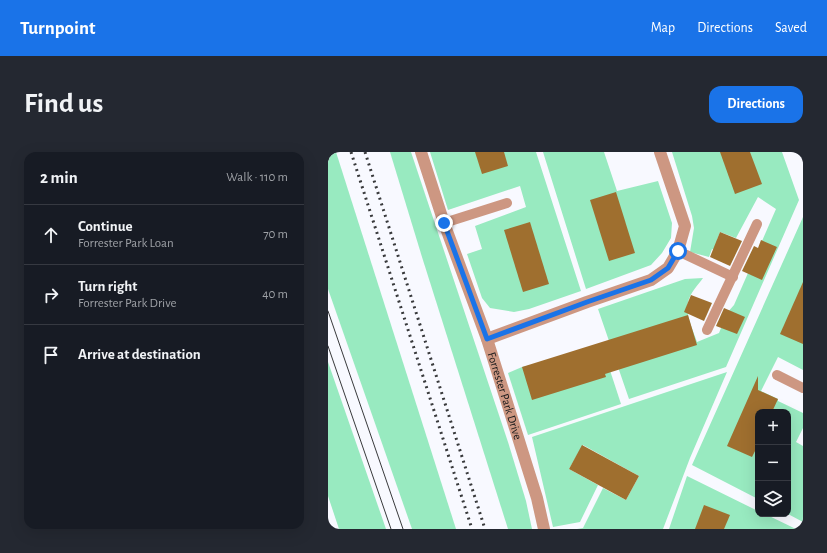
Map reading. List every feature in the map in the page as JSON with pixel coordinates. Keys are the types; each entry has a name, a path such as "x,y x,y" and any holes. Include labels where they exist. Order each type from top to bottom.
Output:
{"street":[{"name":"Forrester Park Drive","path":"421,152 444,223 487,339 537,498 544,529"},
{"path":"487,339 651,280 668,268 678,251 685,226 660,152"}],"lane":[{"path":"444,223 507,203"},
{"path":"707,330 757,224"},
{"path":"678,251 732,277"},
{"path":"777,375 803,388"}],"green space":[{"path":"328,152 336,152 456,529 412,529 328,289"},
{"path":"390,152 411,152 508,442 526,501 532,529 508,529"},
{"path":"430,152 536,152 581,291 529,309 514,312 490,308 482,298 467,254 482,249 475,226 526,207 520,186 448,210"},
{"path":"543,152 604,152 617,191 658,181 672,223 671,238 662,253 651,265 586,289"},
{"path":"672,152 782,152 799,200 726,367 629,399 598,309 685,279 703,278 692,292 688,302 687,307 690,322 697,342 719,333 727,313 734,305 776,209 758,197 736,238 720,232 717,240 728,256 712,249 709,257 690,252 694,228 692,216"},
{"path":"803,217 803,370 778,357 761,391 803,413 803,428 796,442 803,446 803,522 791,516 791,409 755,409 755,497 692,465"},
{"path":"603,349 621,404 528,435 508,373 522,367"},
{"path":"328,362 386,529 339,529 328,496"},
{"path":"727,372 690,458 663,529 577,529 583,528 603,488 626,500 639,476 583,445 569,469 598,485 580,522 553,527 532,437"},
{"path":"687,476 755,510 755,517 771,517 796,529 669,529"}],"building":[{"path":"475,152 504,152 508,166 482,174"},
{"path":"720,152 750,152 762,184 735,194"},
{"path":"616,192 635,253 609,261 590,200"},
{"path":"530,222 549,284 523,292 504,230"},
{"path":"720,232 742,241 730,266 710,257"},
{"path":"761,240 777,247 762,280 742,271 754,246 758,248"},
{"path":"803,282 803,344 780,334"},
{"path":"691,295 712,303 704,321 684,312"},
{"path":"724,308 745,317 737,334 716,326"},
{"path":"688,315 697,345 605,374 606,377 532,400 522,367"},
{"path":"758,376 758,390 778,399 773,409 755,409 755,451 752,457 727,446"},
{"path":"582,445 639,476 626,500 569,469"},
{"path":"704,505 730,515 724,529 695,529"}],"tram line":[{"path":"328,311 403,529"},
{"path":"328,346 391,529"}],"railway":[{"path":"351,152 472,529"},
{"path":"365,152 485,529"}],"route":[{"path":"444,223 487,339 651,280 668,268 678,251"}]}
